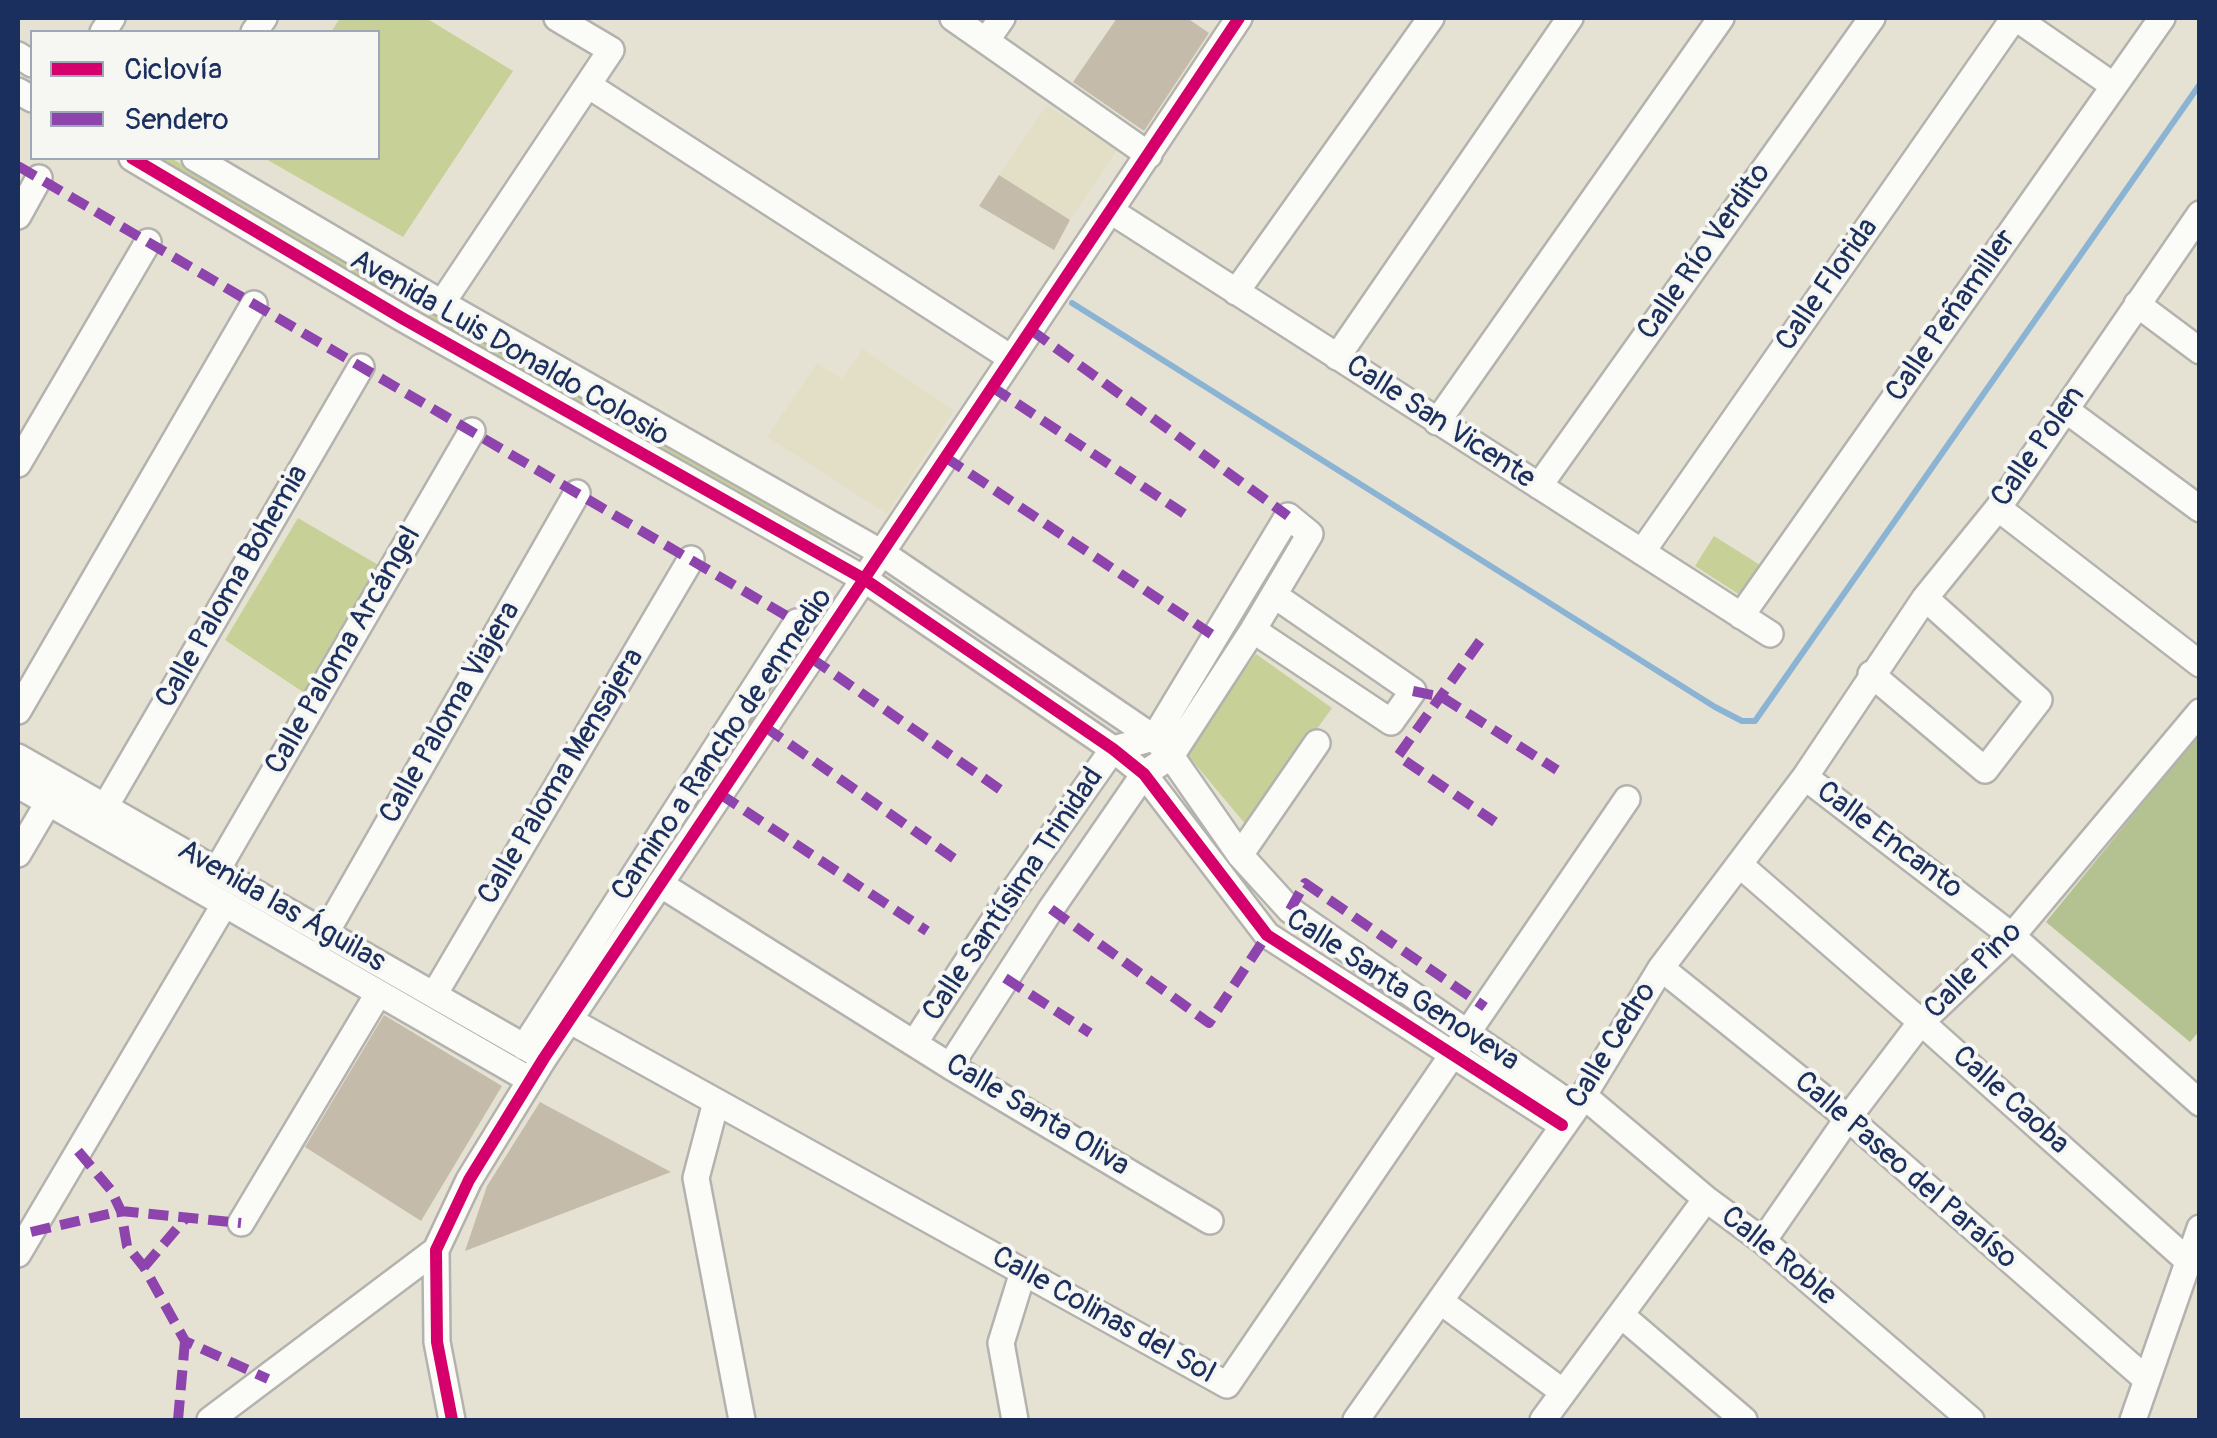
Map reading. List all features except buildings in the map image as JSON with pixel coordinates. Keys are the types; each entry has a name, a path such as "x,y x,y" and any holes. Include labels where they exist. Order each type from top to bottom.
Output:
{"street":[{"path":"442,303 610,50 557,18"},
{"path":"952,18 1149,155"},
{"path":"986,40 1002,18"},
{"name":"Camino a Rancho de enmedio","path":"532,1062 569,1020 1239,18"},
{"path":"1236,292 1432,18"},
{"path":"1338,357 1570,18"},
{"path":"1437,422 1721,18"},
{"name":"Calle Río Verdito","path":"1539,486 1872,18"},
{"path":"2015,18 2114,86"},
{"name":"Calle Florida","path":"1642,552 2015,18"},
{"name":"Calle Peñamiller","path":"1742,616 2162,18"},
{"path":"588,85 1011,358"},
{"name":"Avenida Luis Donaldo Colosio","path":"135,160 402,318 864,579"},
{"name":"Avenida Luis Donaldo Colosio","path":"198,160 882,553"},
{"path":"18,216 39,178"},
{"name":"Calle San Vicente","path":"1111,210 1770,634"},
{"name":"Calle Polen","path":"1871,674 1924,598 1998,508 2200,214"},
{"path":"18,464 148,242"},
{"path":"402,318 419,290"},
{"path":"18,711 254,304"},
{"path":"2137,304 2200,351"},
{"name":"Calle Paloma Bohemia","path":"105,807 362,367"},
{"path":"2066,410 2200,509"},
{"name":"Calle Paloma Arcángel","path":"217,870 472,431"},
{"name":"Calle Paloma Viajera","path":"325,934 577,493"},
{"path":"1998,508 2200,664"},
{"name":"Calle Santísima Trinidad","path":"914,1042 1113,748 1162,746 1252,630 1308,538 1309,531 1288,516 1162,746 950,1066"},
{"name":"Calle Santa Genoveva","path":"882,553 1162,746 1240,855 1290,910 1574,1110"},
{"name":"Calle Paloma Mensajera","path":"434,995 690,560"},
{"name":"Calle Santa Genoveva","path":"864,579 1113,748 1144,774 1267,935 1452,1056 1574,1110"},
{"path":"1252,630 1391,722 1412,691 1274,596"},
{"path":"1871,674 1985,770 2039,700 1924,598"},
{"path":"452,1420 436,1342 436,1250 532,1062 797,622"},
{"name":"Calle Cedro","path":"1356,1420 1574,1110 1661,968 1805,777 1871,674"},
{"name":"Calle Pino","path":"1763,1241 1848,1118 1921,1022 2012,936 2200,712"},
{"path":"1240,855 1317,743"},
{"name":"Avenida las Águilas","path":"18,757 434,995 532,1062"},
{"name":"Calle Encanto","path":"1805,777 2012,936 2200,1103"},
{"name":"Avenida las Águilas","path":"18,786 378,994 532,1062"},
{"name":"Calle Colinas del Sol","path":"569,1020 1226,1385 1626,799"},
{"path":"18,854 48,803"},
{"name":"Calle Caoba","path":"1740,865 1921,1022 2195,1242"},
{"name":"Calle Santa Oliva","path":"660,884 950,1066 1210,1220"},
{"path":"18,1254 224,906"},
{"name":"Calle Paseo del Paraíso","path":"1661,968 1848,1118 2146,1378"},
{"path":"241,1223 378,994"},
{"path":"716,1102 696,1178 742,1420"},
{"name":"Calle Roble","path":"1574,1110 1763,1241 1971,1420"},
{"path":"1543,1420 1706,1199"},
{"path":"2133,1420 2195,1242"},
{"path":"210,1420 436,1250"},
{"path":"1015,1420 1001,1343 1023,1272"},
{"path":"1440,1300 1563,1392"},
{"path":"1621,1315 1744,1420"}],"shaded area":[{"path":"1047,105 1117,150 1070,220 999,175"},
{"path":"863,349 954,410 887,514 767,437 817,363 842,379"}],"green space":[{"path":"340,18 426,18 513,71 403,237 268,160 380,160 380,30 332,30"},
{"path":"153,160 174,160 386,283 380,292"},
{"path":"432,309 829,539 823,548 427,319"},
{"path":"298,518 380,566 306,694 225,640"},
{"path":"1714,536 1760,565 1740,595 1695,566"},
{"path":"1256,654 1332,708 1247,826 1185,752"},
{"path":"2199,734 2200,1030 2190,1042 2046,922"}],"waterway":[{"path":"1072,303 1715,707 1742,721 1755,721 2200,84"}],"marked path":[{"path":"18,166 797,622"},
{"path":"1031,330 1288,516"},
{"path":"992,387 1192,519"},
{"path":"945,457 1214,636"},
{"path":"1480,641 1398,756 1495,822"},
{"path":"811,658 1008,795"},
{"path":"1413,691 1442,697 1557,770"},
{"path":"765,727 962,864"},
{"path":"720,794 927,931"},
{"path":"1290,910 1305,883 1485,1007"},
{"path":"1051,909 1209,1023 1267,935"},
{"path":"1005,978 1090,1033"},
{"path":"78,1151 111,1190 121,1211 127,1246 144,1267 185,1341 268,1379"},
{"path":"31,1232 121,1211 241,1223"},
{"path":"144,1267 185,1219"},
{"path":"178,1420 185,1341"}],"cycle path":[{"path":"452,1420 437,1342 436,1250 469,1180 544,1058 1239,18"},
{"path":"135,160 402,318 864,579 1144,774 1267,935 1562,1125"}]}
